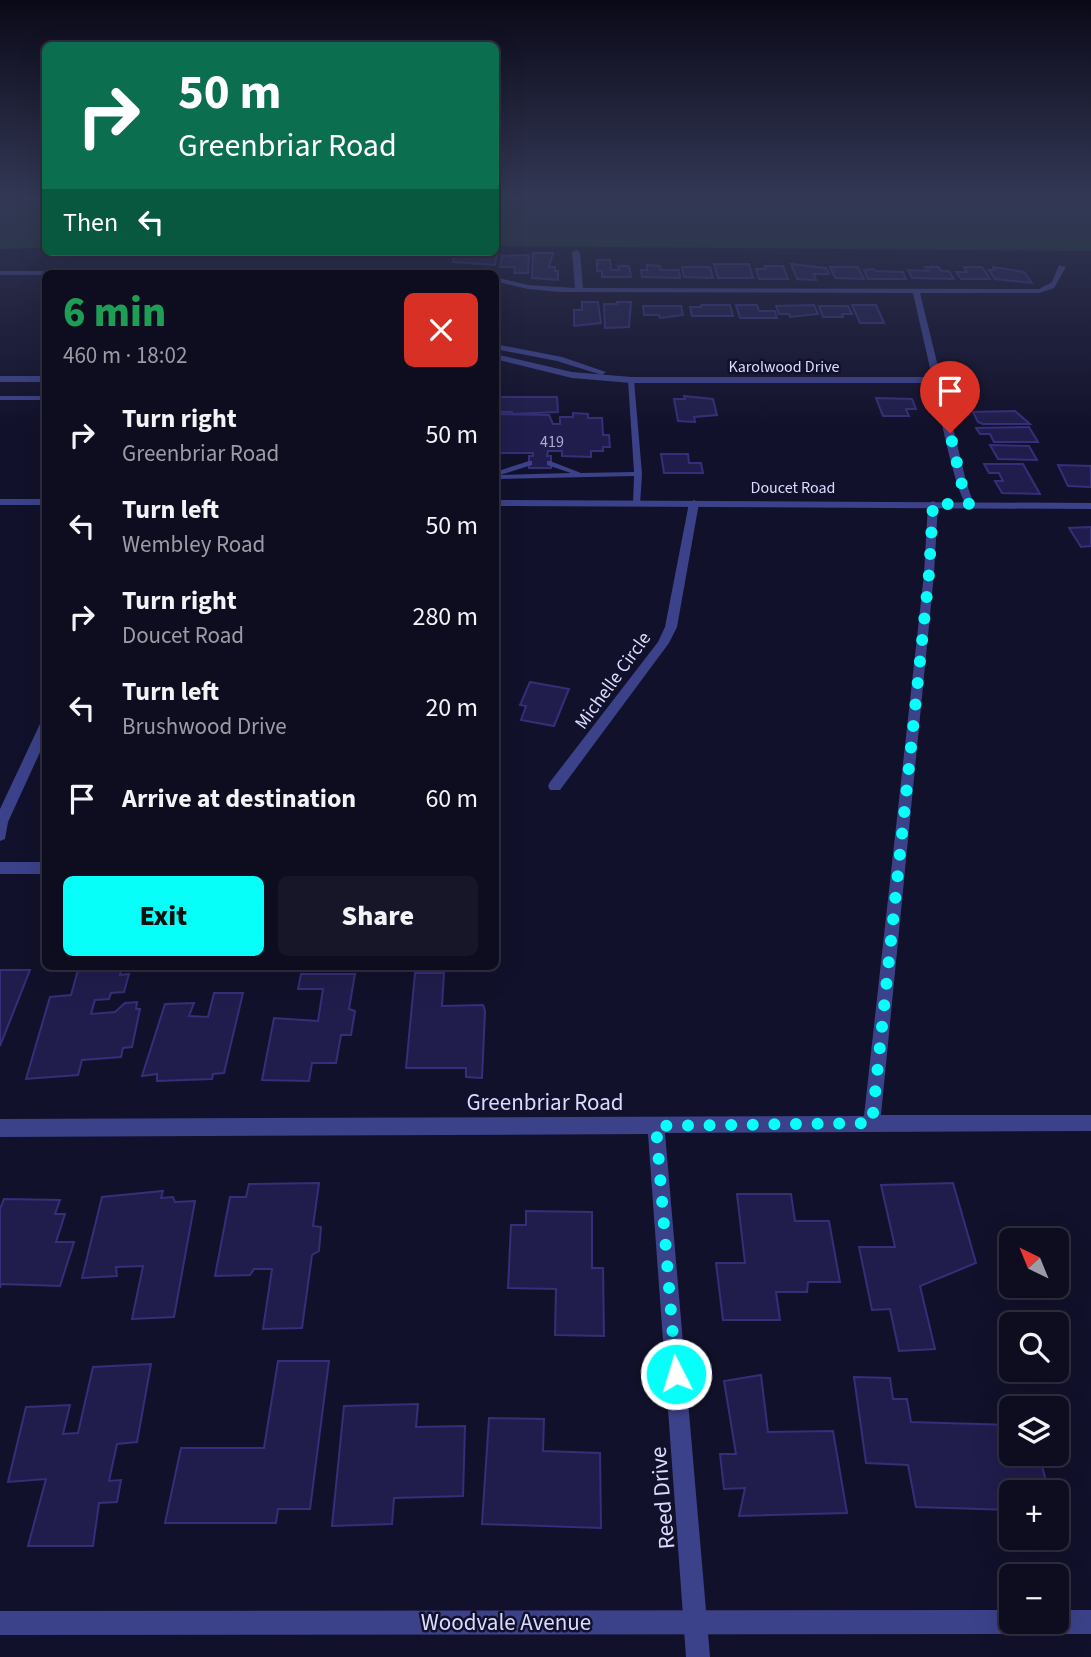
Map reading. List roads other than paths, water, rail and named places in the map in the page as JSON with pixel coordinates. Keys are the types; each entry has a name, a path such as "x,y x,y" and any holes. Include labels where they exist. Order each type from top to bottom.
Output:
{"street":[{"path":"578,274 579,290"},
{"path":"499,280 538,289 579,290 1043,291 1051,288 1058,274"},
{"path":"916,290 962,485 969,504"},
{"name":"Karolwood Drive","path":"499,347 559,359 631,380"},
{"name":"Karolwood Drive","path":"499,357 572,375 631,380 938,380"},
{"path":"0,379 42,379"},
{"path":"0,502 42,502"},
{"name":"Doucet Road","path":"499,502 1091,506"},
{"name":"Michelle Circle","path":"555,786 663,643 671,626 694,503"},
{"path":"872,1123 929,574 933,504"},
{"path":"1,828 42,733"},
{"path":"0,868 42,868"},
{"name":"Greenbriar Road","path":"0,1128 1091,1123"},
{"name":"Reed Drive","path":"656,1126 698,1657"},
{"name":"Woodvale Avenue","path":"0,1623 999,1622"},
{"path":"1069,1622 1091,1622"}],"lane":[{"path":"631,380 638,474 637,503"},
{"path":"0,398 42,398"},
{"path":"499,474 529,463"},
{"path":"550,463 577,474"},
{"path":"499,476 638,474"}]}
